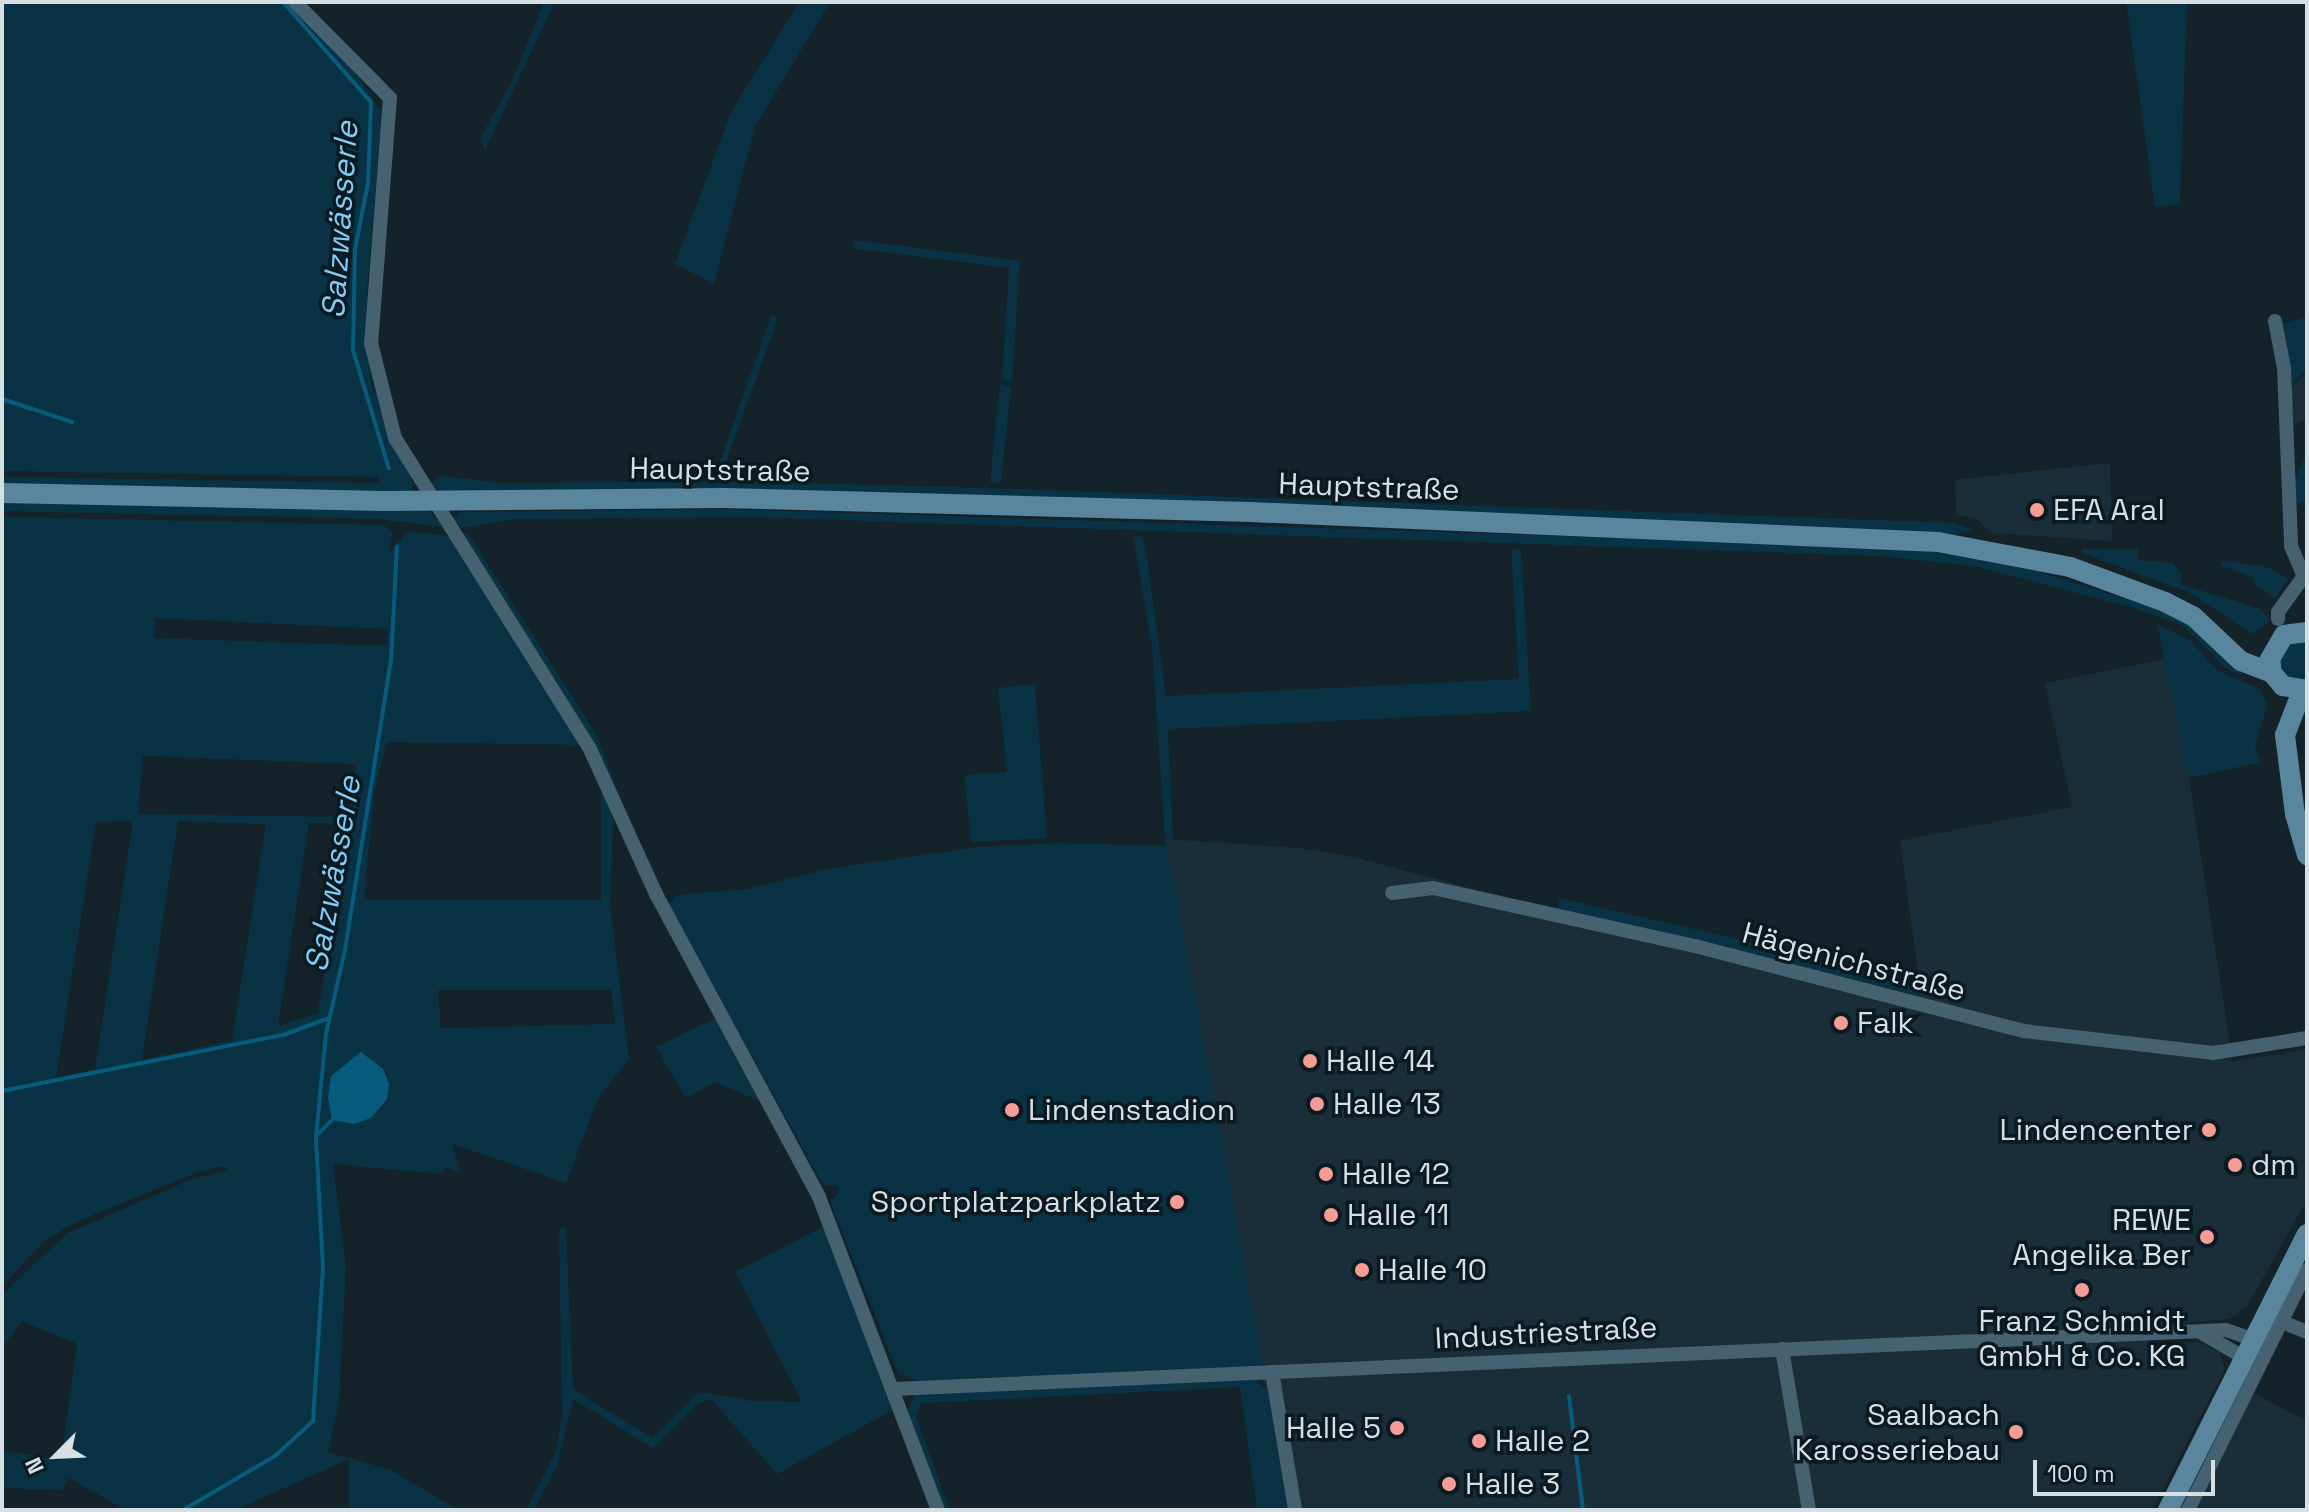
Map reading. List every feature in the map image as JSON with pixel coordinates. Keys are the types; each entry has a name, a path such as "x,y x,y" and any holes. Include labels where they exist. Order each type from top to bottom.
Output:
{"street":[{"path":"295,2 390,98 371,343 395,438 596,759 656,894 819,1197 938,1510"},
{"path":"2275,321 2284,368 2291,546 2304,576 2278,612 2278,619"},
{"name":"Hauptstraße","path":"2,493 435,501 724,498 1251,512 1938,542 2070,567 2181,609 2241,661 2291,685"},
{"path":"2305,629 2284,635 2271,652 2291,685 2285,735 2295,814 2307,855"},
{"name":"Hauptstraße","path":"2224,644 2271,652"},
{"name":"Hägenichstraße","path":"1392,893 1433,888 1695,946 2024,1031 2213,1053 2307,1038"},
{"path":"2168,1510 2248,1348 2267,1300 2307,1232"},
{"path":"2188,1510 2307,1270"},
{"path":"2282,1322 2307,1332"},
{"name":"Industriestraße","path":"894,1389 2200,1332 2248,1348"},
{"path":"1782,1349 1809,1510"},
{"path":"1272,1372 1295,1510"}],"shaded area":[{"path":"2,2 289,2 355,70 382,115 367,291 371,383 413,484 410,492 2,487 2,477 379,483 378,477 2,471"},
{"path":"544,2 555,2 485,150 480,138 510,85"},
{"path":"799,2 830,2 755,127 714,284 675,264 730,114"},
{"path":"2126,2 2187,2 2180,204 2155,207"},
{"path":"853,240 1020,261 1012,382 1002,379 1009,268 852,248"},
{"path":"771,315 778,318 721,476 715,476"},
{"path":"2307,317 2307,370 2290,386 2280,324"},
{"path":"2307,372 2307,419 2291,426 2290,387"},
{"path":"1000,384 1011,387 1001,483 990,482"},
{"path":"2307,452 2306,500 2296,504 2294,481"},
{"path":"2110,463 2112,541 1992,533 1974,517 1956,515 1955,480"},
{"path":"442,476 501,483 718,481 991,488 1954,523 1974,530 1954,535 439,492 432,482"},
{"path":"2,502 429,510 443,527 381,519 2,511"},
{"path":"727,509 1877,546 1955,554 2013,564 2172,613 2248,671 2240,674 2227,669 2182,625 2134,608 1975,566 1878,556 754,517 517,519 462,528 453,519 459,512"},
{"path":"2,517 383,525 393,531 388,554 407,532 449,536 584,745 387,742 374,793 364,900 601,900 601,776 614,803 610,903 629,1059 599,1097 566,1183 452,1144 461,1174 446,1167 442,1174 333,1164 346,1264 339,1402 328,1452 391,1470 458,1510 349,1510 349,1459 235,1510 126,1510 69,1478 62,1490 2,1488 2,1451 61,1460 77,1344 22,1321 2,1348 2,1294 68,1233 192,1179 230,1170 224,1166 195,1173 74,1223 46,1240 2,1286","holes":["155,618 389,629 386,646 154,638","143,756 357,764 348,817 138,814","133,821 95,1069 56,1078 96,822","178,821 266,824 232,1040 142,1060","309,823 347,825 318,1013 278,1026","438,990 611,990 615,1024 441,1028"]},
{"path":"468,533 596,734 630,820 567,698 462,535"},
{"path":"1133,536 1142,537 1147,558 1166,696 1519,679 1511,549 1521,549 1531,711 1168,729 1173,839 1165,839 1152,647"},
{"path":"2082,549 2138,549 2138,560 2172,563 2182,575 2181,584 2259,609 2271,620 2252,634 2188,592 2082,553"},
{"path":"2221,560 2267,567 2288,579 2275,598 2256,586 2252,577 2221,566"},
{"path":"2157,624 2191,641 2217,670 2260,689 2267,705 2255,747 2261,762 2189,778"},
{"path":"2307,638 2307,683 2301,684 2281,673 2278,651 2283,644"},
{"path":"2165,659 2189,778 2230,1044 2186,1051 2232,1061 2307,1050 2307,1200 2247,1307 2229,1319 2148,1326 2149,1345 2198,1342 2219,1352 2225,1369 2152,1510 1287,1510 1165,839 1299,848 1357,858 1557,911 1774,959 1922,1001 1900,841 2072,807 2045,683"},
{"path":"1035,684 1047,838 971,842 964,775 1007,772 998,688"},
{"name":"Lindenstadion","path":"1058,843 1167,846 1263,1366 916,1381 898,1373 830,1201 839,1192 837,1186 823,1185 669,905 676,895 748,889 828,869 979,847"},
{"path":"1559,898 1763,945 1923,990 1922,1001 1774,959 1558,911"},
{"path":"716,1018 764,1103 715,1082 686,1098 656,1047"},
{"path":"361,1052 383,1069 389,1084 387,1099 371,1118 354,1124 332,1120 328,1098 331,1076"},
{"path":"827,1225 896,1408 777,1474 712,1400 700,1402 653,1448 573,1399 557,1466 534,1510 526,1510 556,1451 562,1413 559,1229 566,1227 573,1389 652,1438 699,1392 751,1401 802,1402 735,1272"},
{"path":"1255,1380 1267,1390 1287,1510 1257,1510 1240,1387 921,1403 916,1417 950,1510 942,1510 907,1411 916,1394"},
{"path":"2251,1392 2307,1421 2307,1510 2192,1510"}],"waterway":[{"name":"Salzwässerle","path":"283,2 371,102 368,183 355,249 353,350 389,469"},
{"path":"2,399 72,422"},
{"name":"Salzwässerle","path":"183,1510 275,1456 313,1421 323,1268 316,1137 326,1034 345,950 391,661 397,546"},
{"name":"Salzwässerle","path":"2,1091 283,1035 329,1018"},
{"name":"Salzwässerle","path":"317,1135 332,1120"},
{"name":"Salzwässerle","path":"1569,1396 1583,1510"}],"place":[{"name":"EFA Aral","path":"2037,510"},
{"name":"Falk","path":"1841,1023"},
{"name":"Halle 14","path":"1310,1061"},
{"name":"Halle 13","path":"1317,1104"},
{"name":"Lindenstadion","path":"1012,1110"},
{"name":"Lindencenter","path":"2209,1130"},
{"name":"dm","path":"2235,1165"},
{"name":"Halle 12","path":"1326,1174"},
{"name":"Sportplatzparkplatz","path":"1177,1202"},
{"name":"Halle 11","path":"1331,1215"},
{"name":"REWE Angelika Ber","path":"2207,1237"},
{"name":"Halle 10","path":"1362,1270"},
{"name":"Franz Schmidt GmbH & Co. KG","path":"2082,1290"},
{"name":"Halle 5","path":"1397,1428"},
{"name":"Saalbach Karosseriebau","path":"2016,1432"},
{"name":"Halle 2","path":"1479,1441"},
{"name":"Halle 3","path":"1449,1484"}]}
